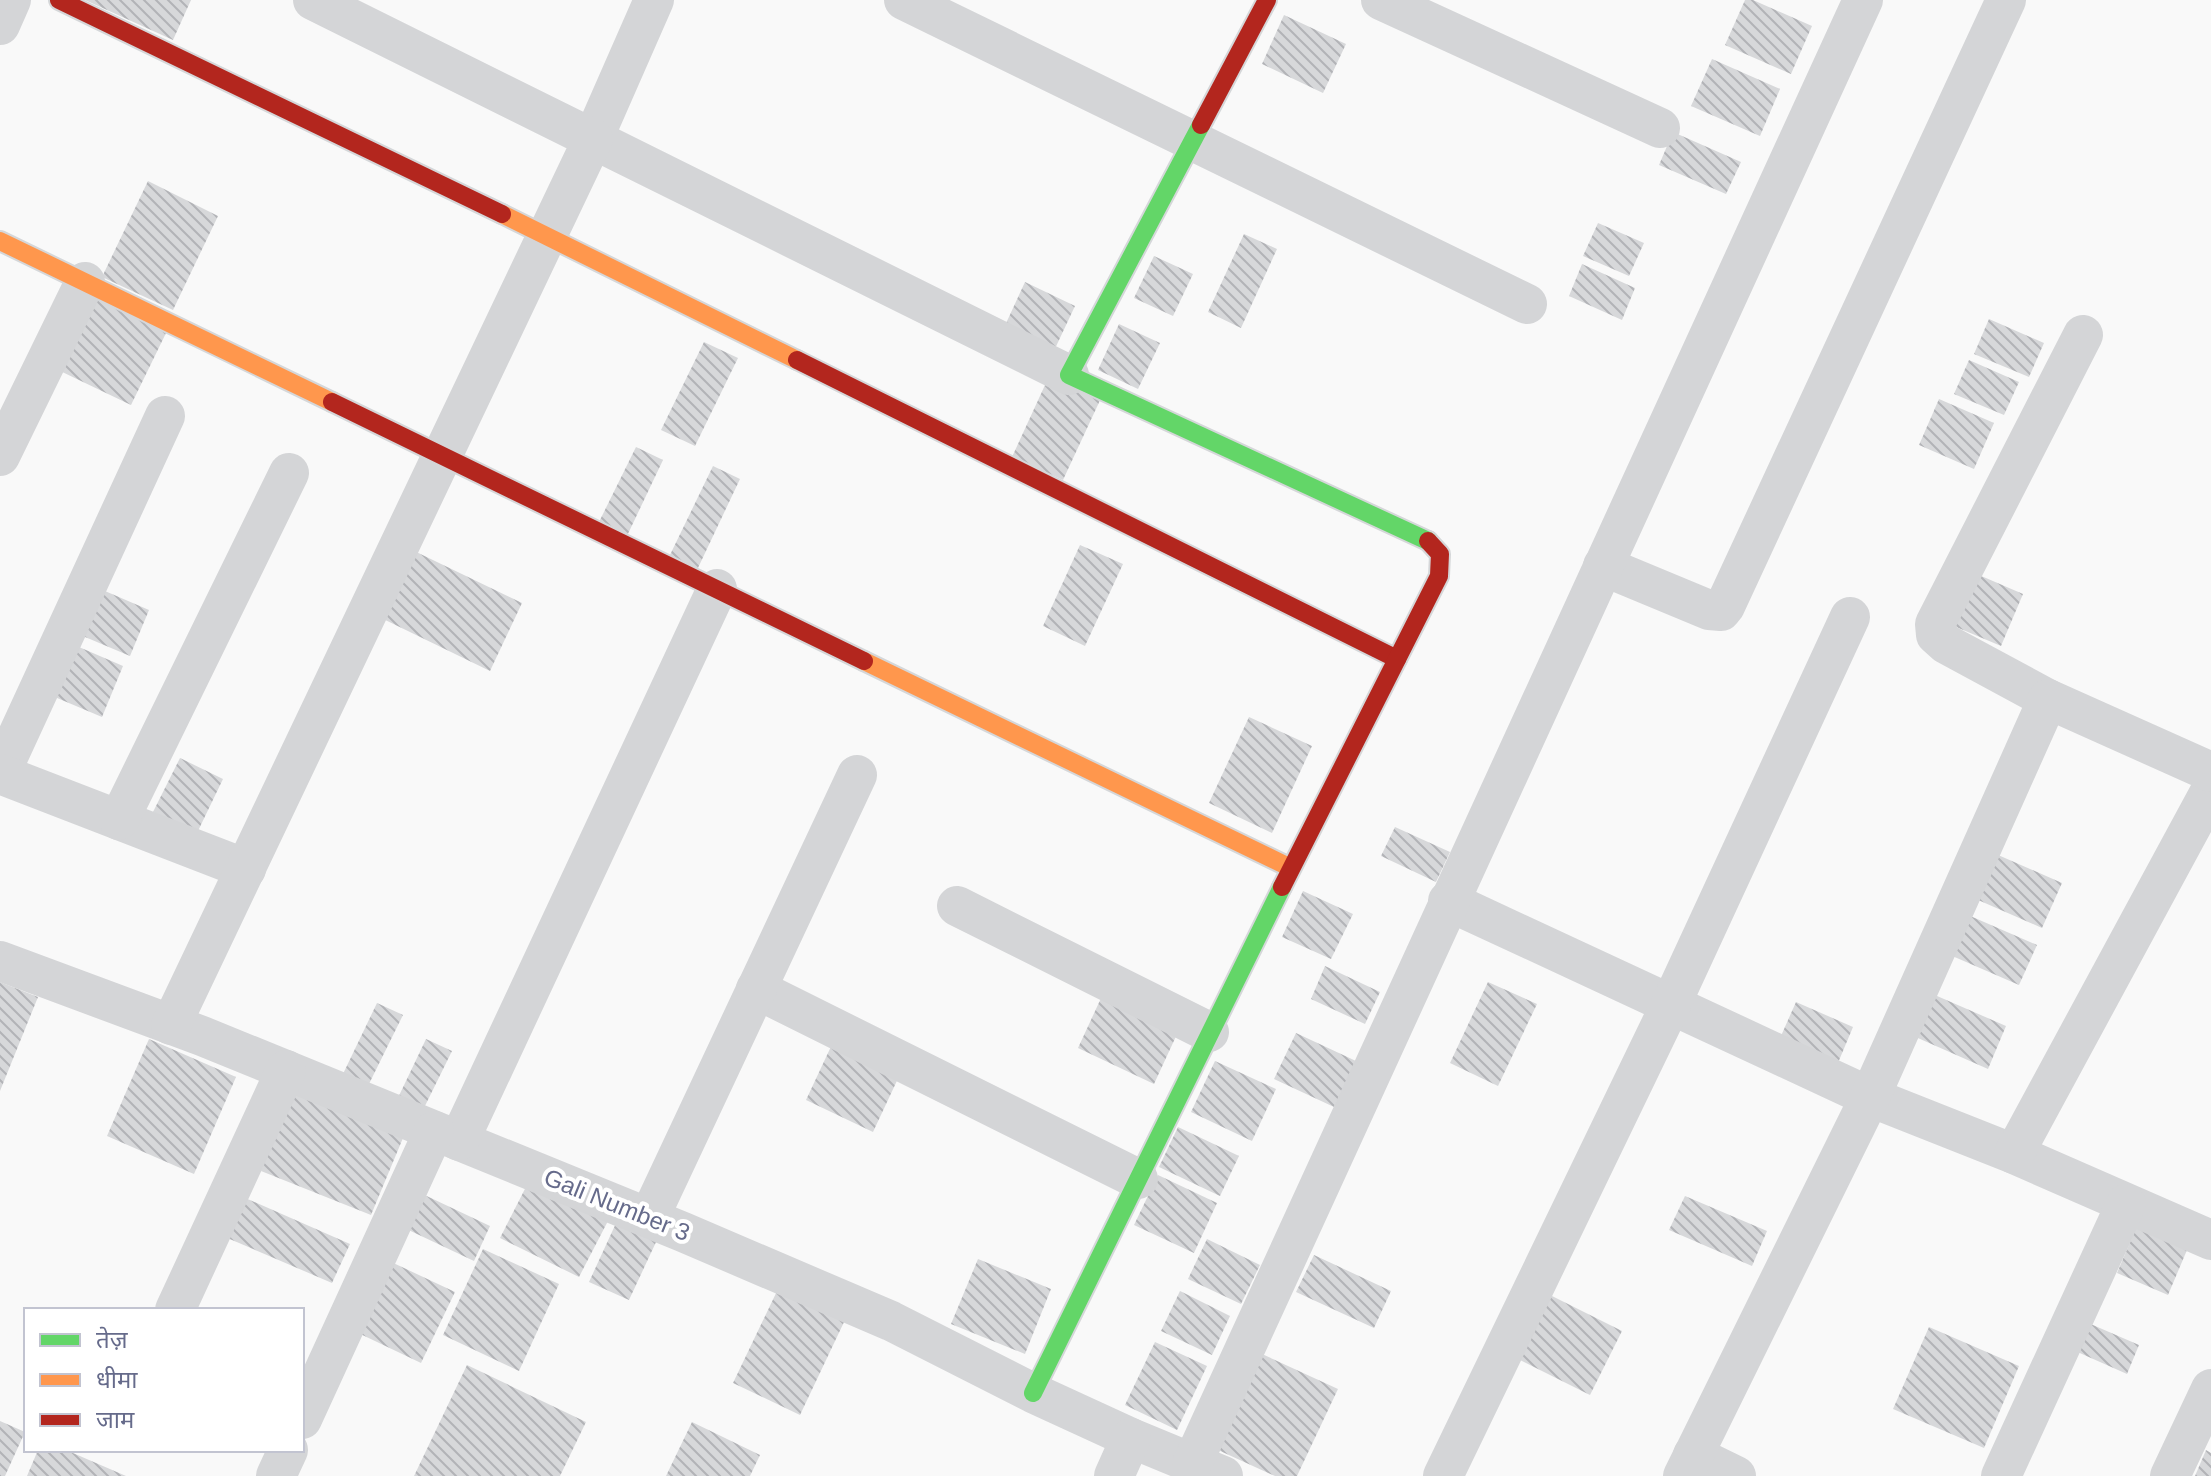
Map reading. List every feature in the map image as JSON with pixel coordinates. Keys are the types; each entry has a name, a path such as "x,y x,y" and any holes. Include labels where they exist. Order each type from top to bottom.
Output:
{"street":[{"path":"59,0 548,236 1397,659"},
{"path":"313,0 1069,375 1410,531 1429,542 1440,554 1439,576 1209,1032 1033,1393"},
{"path":"171,1025 548,236 654,0"},
{"path":"904,0 1527,304"},
{"path":"1069,375 1267,0"},
{"path":"1381,0 1660,128"},
{"path":"1208,1470 1448,901 1863,0"},
{"path":"1603,566 1709,610 1721,611 1725,606 2006,0"},
{"path":"0,241 1291,868"},
{"path":"0,456 85,282"},
{"path":"2083,335 1935,624 1936,635 1946,644 2048,699 2211,772"},
{"path":"165,416 0,774 246,869"},
{"path":"119,820 289,473"},
{"path":"304,1415 717,589"},
{"path":"1443,1476 1671,1004 1850,617"},
{"path":"1736,1476 1688,1466 1870,1097 2048,699"},
{"path":"649,1218 857,775"},
{"path":"2014,1154 2211,790"},
{"path":"1448,901 1870,1097 2014,1154 2211,1240"},
{"path":"957,906 1209,1032"},
{"name":"Gali Number 3","path":"0,961 286,1070 649,1218 891,1321 1033,1393 1208,1470"},
{"path":"756,989 1138,1179"},
{"path":"176,1308 286,1070"},
{"path":"2001,1476 2126,1204"},
{"path":"2170,1476 2211,1389"},
{"path":"1114,1476 1131,1438"},
{"path":"276,1476 287,1452"}],"building":[{"path":"85,0 191,0 173,40"},
{"path":"1745,0 1753,0 1812,26 1791,74 1725,45"},
{"path":"1284,15 1346,44 1323,93 1262,64"},
{"path":"1712,59 1780,89 1760,136 1691,106"},
{"path":"1673,132 1741,162 1726,194 1659,165"},
{"path":"148,181 218,216 173,310 102,277"},
{"path":"1598,223 1644,243 1629,276 1583,256"},
{"path":"1244,234 1277,249 1241,328 1208,312"},
{"path":"1154,256 1193,274 1173,316 1134,298"},
{"path":"1582,264 1635,288 1622,320 1569,296"},
{"path":"1025,282 1075,306 1052,355 1002,332"},
{"path":"92,294 167,331 131,405 56,369"},
{"path":"1989,319 2044,343 2029,377 1974,354"},
{"path":"1119,324 1160,343 1138,389 1098,370"},
{"path":"704,342 738,358 695,446 661,430"},
{"path":"1969,360 2019,382 2004,415 1954,394"},
{"path":"1051,372 1102,396 1063,480 1012,457"},
{"path":"1939,399 1994,423 1974,469 1919,445"},
{"path":"636,447 663,460 626,538 598,524"},
{"path":"713,466 740,479 697,570 669,557"},
{"path":"1080,545 1123,564 1085,646 1043,626"},
{"path":"408,548 522,603 490,671 375,615"},
{"path":"1972,572 2023,594 2001,646 1949,624"},
{"path":"98,588 149,610 130,656 78,634"},
{"path":"72,644 123,666 102,717 50,695"},
{"path":"1249,717 1312,746 1272,833 1209,803"},
{"path":"180,758 223,779 197,833 153,812"},
{"path":"1395,827 1450,852 1436,882 1381,856"},
{"path":"1989,851 2062,883 2042,928 1969,896"},
{"path":"1303,891 1353,914 1331,959 1282,937"},
{"path":"1968,915 2037,945 2019,985 1950,955"},
{"path":"1325,966 1380,992 1365,1024 1311,999"},
{"path":"0,982 38,997 0,1091"},
{"path":"1488,982 1537,1004 1498,1086 1450,1063"},
{"path":"1921,989 2006,1026 1988,1069 1902,1031"},
{"path":"1102,996 1178,1032 1154,1084 1078,1048"},
{"path":"1796,1002 1853,1027 1835,1070 1777,1045"},
{"path":"377,1003 403,1015 367,1088 342,1076"},
{"path":"1296,1033 1356,1061 1334,1107 1274,1079"},
{"path":"835,1038 902,1070 873,1132 806,1100"},
{"path":"149,1039 236,1077 194,1174 107,1136"},
{"path":"426,1039 452,1051 421,1114 396,1102"},
{"path":"1215,1061 1276,1089 1252,1141 1191,1112"},
{"path":"292,1093 403,1138 371,1215 261,1171"},
{"path":"1178,1127 1239,1156 1220,1196 1159,1167"},
{"path":"1158,1175 1217,1203 1194,1253 1134,1225"},
{"path":"530,1179 609,1219 579,1277 500,1238"},
{"path":"414,1190 490,1226 474,1261 398,1225"},
{"path":"1685,1196 1767,1231 1752,1266 1669,1230"},
{"path":"243,1197 350,1244 332,1283 225,1237"},
{"path":"617,1221 657,1240 629,1300 589,1282"},
{"path":"2136,1228 2187,1250 2168,1295 2117,1273"},
{"path":"1207,1239 1260,1265 1241,1304 1188,1279"},
{"path":"483,1249 559,1284 519,1371 443,1335"},
{"path":"1314,1255 1391,1291 1374,1328 1296,1292"},
{"path":"978,1259 1051,1289 1025,1354 951,1324"},
{"path":"387,1260 455,1292 421,1363 354,1331"},
{"path":"778,1289 845,1320 800,1415 733,1383"},
{"path":"1540,1290 1622,1331 1590,1395 1508,1354"},
{"path":"1180,1291 1230,1316 1212,1355 1161,1331"},
{"path":"2086,1322 2139,1345 2127,1374 2073,1350"},
{"path":"1929,1327 2019,1366 1984,1448 1893,1409"},
{"path":"1155,1342 1207,1366 1177,1430 1125,1405"},
{"path":"1262,1354 1338,1389 1297,1476 1275,1476 1218,1450"},
{"path":"467,1365 586,1422 560,1476 414,1476"},
{"path":"0,1421 24,1434 5,1476 0,1476"},
{"path":"692,1422 760,1455 750,1476 666,1476"},
{"path":"2206,1450 2211,1453 2211,1476 2195,1476"},
{"path":"37,1452 71,1452 126,1476 27,1476"}],"traffic: fast":[{"path":"1201,125 1069,375 1428,541"},
{"path":"1033,1393 1282,887"}],"traffic: slow":[{"path":"502,214 797,360"},
{"path":"0,241 332,402"},
{"path":"864,661 1291,868"}],"traffic: jam":[{"path":"59,0 502,214"},
{"path":"1201,125 1267,0"},
{"path":"797,360 1397,659"},
{"path":"332,402 864,661"},
{"path":"1282,887 1439,576 1440,554 1428,541"}]}
